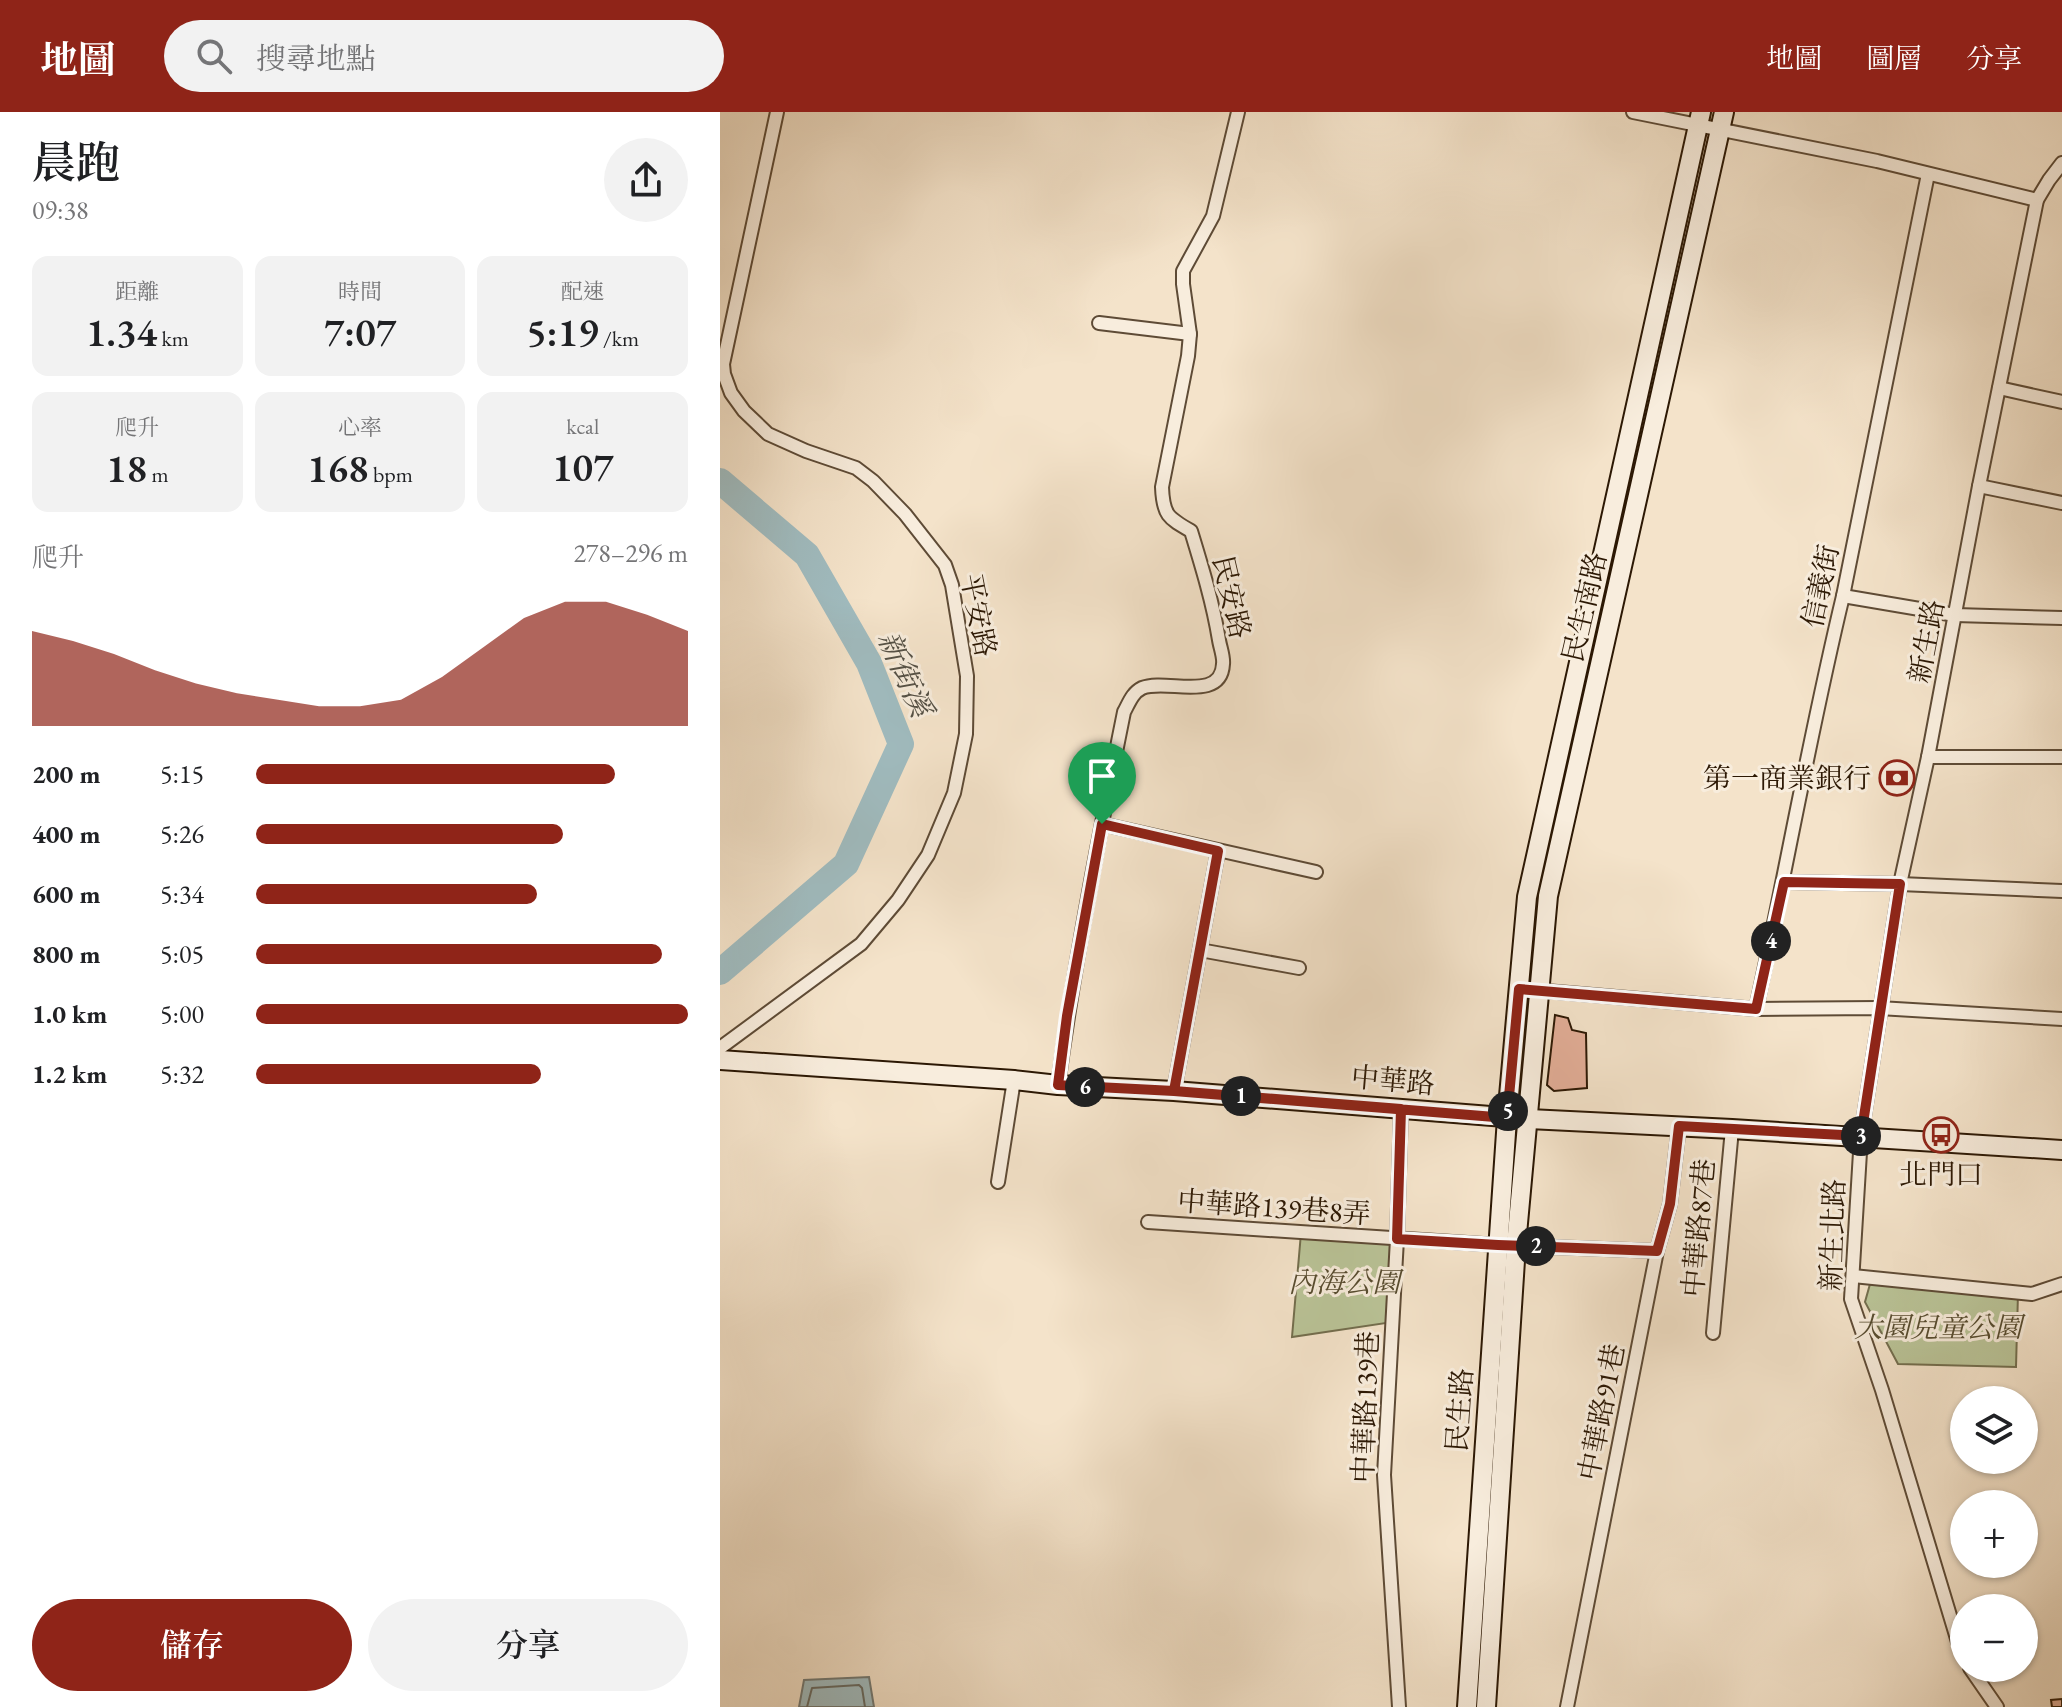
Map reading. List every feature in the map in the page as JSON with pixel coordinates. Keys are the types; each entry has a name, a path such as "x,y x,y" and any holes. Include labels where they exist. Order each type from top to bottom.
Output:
{"main road":[{"name":"民生南路","path":"1507,1118 1527,897 1700,118"},
{"name":"民生南路","path":"1529,1119 1548,896 1723,120"},
{"name":"中華路","path":"720,1060 1174,1091 1507,1118 1861,1136 2062,1150"},
{"name":"民生路","path":"1486,1707 1508,1245 1507,1118"},
{"name":"民生路","path":"1467,1707 1508,1245 1529,1119"}],"street":[{"name":"平安路","path":"720,1048 861,944 898,900 928,855 954,793 966,734 967,676 952,585 945,565 905,514 873,481 856,468 768,434 744,411 726,384 723,364 777,112"},
{"name":"民安路","path":"1058,1085 1067,1016 1124,712 1132,696 1142,688 1159,684 1209,686 1219,678 1224,663 1213,605 1191,531 1171,519 1163,506 1162,487 1188,356 1190,334 1183,271 1213,216 1238,112"},
{"path":"1633,112 1723,120 2037,200"},
{"name":"新生路","path":"1861,1136 1900,884 1928,757 2037,200 2062,163"},
{"name":"信義街","path":"1756,1009 1928,174"},
{"path":"1099,323 1190,334"},
{"path":"1999,388 2062,402"},
{"path":"1979,486 2062,503"},
{"path":"1843,596 1955,615 2062,618"},
{"path":"1928,757 2062,757"},
{"path":"1102,824 1316,872"},
{"path":"1174,1091 1218,851"},
{"path":"1784,882 2062,891"},
{"path":"1200,950 1299,968"},
{"path":"1519,989 1756,1009 1879,1008 2062,1019"},
{"path":"998,1182 1014,1080"},
{"name":"中華路139巷","path":"1399,1707 1384,1475 1401,1109"},
{"name":"中華路91巷","path":"1567,1707 1657,1251 1670,1204 1679,1126"},
{"name":"中華路87巷","path":"1713,1333 1732,1129"},
{"name":"新生北路","path":"1861,1136 1851,1299 1882,1390 1950,1615"},
{"name":"中華路139巷8弄","path":"1148,1222 1397,1239 1657,1251"},
{"path":"1853,1276 2032,1294 2062,1284"},
{"path":"1980,1682 1997,1707"}],"green space":[{"name":"內海公園","path":"1301,1233 1397,1239 1393,1322 1292,1337"},
{"name":"大園兒童公園","path":"1870,1284 2018,1293 2016,1367 1898,1364 1865,1302"}],"water":[{"path":"869,1677 874,1707 799,1707 804,1680"}],"building":[{"path":"1555,1015 1568,1018 1572,1030 1586,1033 1587,1088 1554,1091 1547,1085"},
{"path":"2062,1699 2062,1707 2052,1707 2051,1700"}],"waterway":[{"name":"新街溪","path":"720,481 807,555 869,663 901,744 846,864 720,972"}],"place":[{"name":"第一商業銀行","path":"1897,778"},
{"name":"北門口","path":"1941,1135"}],"route":[{"path":"1102,824 1067,1016 1058,1085 1174,1091 1507,1118 1519,989 1756,1009 1784,882 1900,884 1861,1136 1679,1126 1670,1204 1657,1251 1397,1239 1401,1109 1174,1091 1218,851 1102,824"}]}
